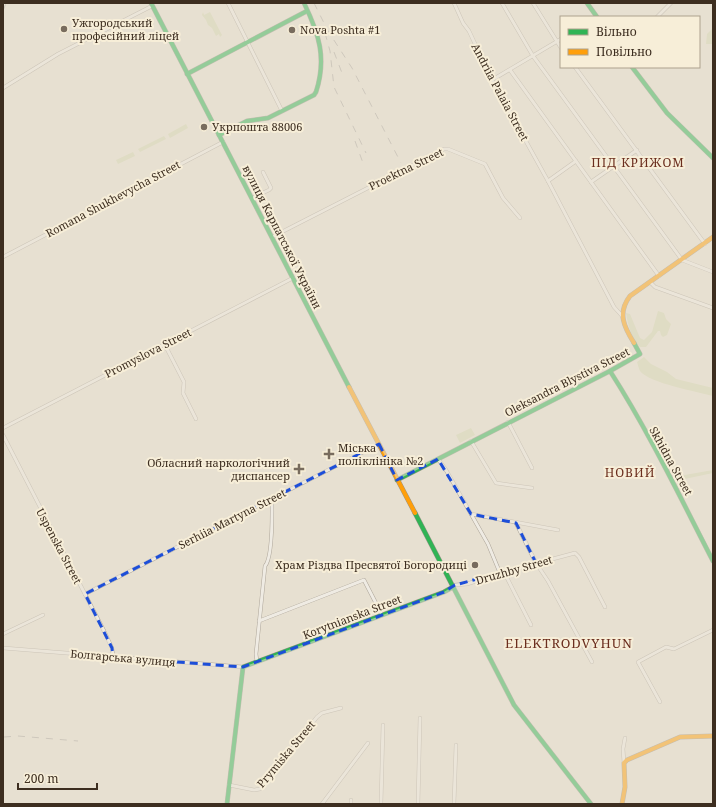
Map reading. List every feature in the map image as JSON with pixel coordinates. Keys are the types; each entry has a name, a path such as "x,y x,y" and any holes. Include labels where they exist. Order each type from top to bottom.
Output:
{"street":[{"path":"228,3 282,111"},
{"path":"219,135 247,121 268,118 314,94 317,88 322,59 320,41 304,3"},
{"name":"Andriia Palaia Street","path":"454,3 492,80 548,181 614,307 623,317"},
{"path":"502,3 533,56 682,260 713,272"},
{"path":"533,3 560,47"},
{"path":"587,3 596,16"},
{"path":"658,16 671,3"},
{"path":"3,88 58,54 151,4"},
{"name":"вулиця Карпатської України","path":"151,4 397,480 520,714 591,804"},
{"path":"187,74 307,10"},
{"path":"492,80 560,40"},
{"path":"576,68 637,150 704,244"},
{"path":"633,68 667,113 713,158"},
{"path":"510,70 659,276"},
{"name":"Romana Shukhevycha Street","path":"3,256 223,142"},
{"name":"Proektna Street","path":"272,237 438,152 448,149 485,164 503,198 520,218"},
{"path":"591,182 637,150"},
{"path":"548,181 576,161"},
{"path":"252,198 269,190 271,186 263,172"},
{"path":"623,317 623,306 625,301 712,239"},
{"name":"Promyslova Street","path":"3,428 293,278"},
{"path":"650,282 654,287 713,308"},
{"name":"Oleksandra Blystiva Street","path":"397,480 610,371 640,354 625,328 623,317"},
{"path":"165,345 184,382 183,394 196,419"},
{"name":"Skhidna Street","path":"610,371 624,393 681,498 713,561"},
{"path":"508,422 532,468"},
{"name":"Uspenska Street","path":"3,436 112,648 113,657"},
{"path":"472,442 496,483 532,488"},
{"name":"Serhiia Martyna Street","path":"85,594 379,444"},
{"path":"438,459 446,470 488,544 502,573 531,625"},
{"path":"257,662 256,654 265,566 269,562 270,552 272,504 270,499"},
{"path":"470,514 558,530"},
{"path":"516,523 536,563 592,662"},
{"name":"Druzhby Street","path":"453,587 455,585 467,584 575,553 579,557 605,607"},
{"path":"259,621 364,580 382,615"},
{"name":"Korytnianska Street","path":"243,667 447,591 453,587"},
{"path":"3,634 43,615"},
{"path":"660,702 638,662 666,647 674,649 713,630"},
{"name":"Болгарська вулиця","path":"3,648 243,667"},
{"path":"227,804 243,667"},
{"name":"Prymiska Street","path":"229,784 254,790 260,789 317,717 322,713 341,708"},
{"path":"418,804 420,718"},
{"path":"381,804 383,725"},
{"path":"624,763 666,742 680,737 713,736"},
{"path":"622,804 625,787 623,749 625,738"},
{"path":"322,804 368,743"},
{"path":"454,804 456,745"}],"highlighted area":[{"path":"379,444 397,480 438,459 471,514 516,523 536,563 455,585 444,592 243,667 113,657 112,648 85,594"}],"green space":[{"path":"203,12 204,15 210,12 222,35 220,37 219,34 216,36 212,28 208,25 202,15"},
{"path":"713,28 713,44 706,44 707,34"},
{"path":"186,124 188,128 170,138 168,134"},
{"path":"164,136 166,139 140,152 138,149"},
{"path":"133,152 135,156 118,164 116,160"},
{"path":"658,311 664,313 666,319 671,324 667,335 663,337 660,331 658,331 646,347 640,347 630,331 626,313 630,314 640,338 644,340 652,332"},
{"path":"644,357 651,364 667,372 676,379 713,388 713,396 663,383 645,375 640,371 637,362"},
{"path":"471,428 475,435 460,443 456,435"},
{"path":"713,470 713,473 680,480 679,476"},
{"path":"348,619 351,622 350,625 335,629 335,624"}],"railway":[{"path":"3,11 6,3"},
{"path":"314,3 328,31 352,68 401,163"},
{"path":"325,33 330,51 334,87 366,153"},
{"path":"334,52 342,73"},
{"path":"355,141 363,163"},
{"path":"4,737 18,736 78,741"}],"traffic: fast":[{"path":"151,3 349,387"},
{"path":"219,135 247,121 268,118 314,95 316,92 321,68 320,46 314,25 304,3"},
{"path":"587,3 596,16"},
{"path":"187,74 307,11"},
{"path":"633,68 667,113 713,158"},
{"path":"397,480 610,371 640,354 634,343"},
{"path":"610,371 651,441 713,561"},
{"path":"415,513 514,705 591,804"},
{"path":"227,804 243,667 444,592 453,587"}],"traffic: slow":[{"path":"634,343 623,320 624,308 630,296 713,237"},
{"path":"349,387 415,513"},
{"path":"622,804 625,787 624,763 627,760 680,737 713,736"}],"place":[{"name":"Ужгородський професійний ліцей","path":"64,29"},
{"name":"Nova Poshta #1","path":"292,30"},
{"name":"Укрпошта 88006","path":"204,127"},
{"name":"Міська поліклініка №2","path":"329,454"},
{"name":"Обласний наркологічний диспансер","path":"299,469"},
{"name":"Храм Різдва Пресвятої Богородиці","path":"475,565"}],"district":[{"name":"ПІД КРИЖОМ","path":"638,163"},
{"name":"НОВИЙ","path":"630,473"},
{"name":"ELEKTRODVYHUN","path":"569,643"}]}
